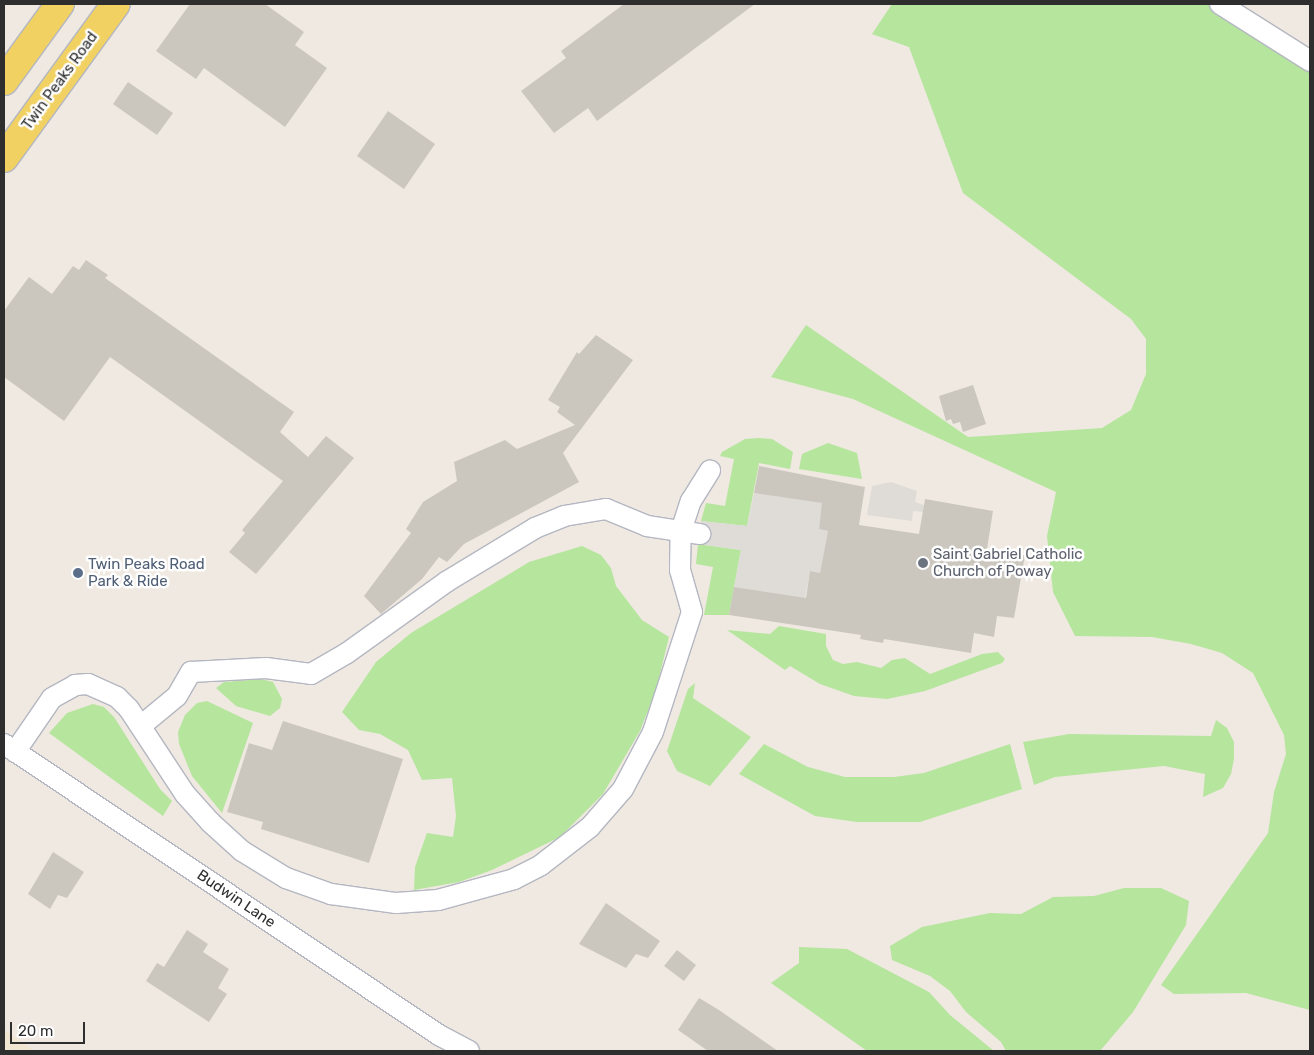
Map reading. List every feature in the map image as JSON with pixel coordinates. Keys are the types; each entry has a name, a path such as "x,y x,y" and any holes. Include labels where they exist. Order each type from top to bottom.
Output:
{"main road":[{"path":"4,81 60,4"},
{"name":"Twin Peaks Road","path":"4,158 116,4"}],"street":[{"path":"1220,4 1310,62"},
{"path":"9,748 52,698 74,684 88,684 117,697 142,725 185,794 242,851 286,878 331,894 420,903 514,879 550,860 590,827 634,772 656,725 692,612 680,570 690,532 691,501 710,471"},
{"path":"142,725 177,696 190,672 266,668 300,669 311,674 367,640 446,582 535,528 564,516 606,509 647,526 690,532"},
{"name":"Budwin Lane","path":"9,748 439,1035 469,1051"}],"shaded area":[{"path":"891,482 917,491 915,502 924,505 923,512 913,511 912,521 867,515 872,486"},
{"path":"754,493 823,503 819,529 828,531 820,573 810,572 805,598 734,587 741,550 698,544 701,521 747,526"},
{"path":"4,1030 35,1051 4,1051"}],"green space":[{"path":"892,4 1223,4 1310,63 1310,1010 1246,993 1174,994 1161,985 1268,833 1274,792 1286,754 1284,735 1253,673 1222,653 1191,644 1152,637 1075,636 1053,592 1047,536 1056,492 853,399 771,377 806,325 968,437 1102,428 1131,410 1146,374 1146,339 1131,319 963,193 909,47 872,34"},
{"path":"745,439 772,439 793,452 790,469 759,463 747,526 701,521 706,503 725,506 734,459 720,456 722,452"},
{"path":"828,443 857,453 862,479 799,469 802,454"},
{"path":"698,544 741,550 729,615 704,615 713,567 696,564"},
{"path":"582,546 601,555 611,568 616,586 642,620 669,637 656,690 640,731 603,794 560,837 492,870 459,882 414,890 415,867 427,833 453,837 456,816 452,778 422,780 408,750 380,734 359,730 342,712 376,662 411,633 529,562"},
{"path":"779,626 826,634 826,646 833,660 843,664 857,662 881,668 892,660 905,658 930,674 982,654 998,652 1005,659 1002,663 925,691 887,699 854,696 820,684 790,666 785,670 727,630 770,634"},
{"path":"261,679 273,682 282,699 280,708 270,716 236,706 216,688 224,682"},
{"path":"695,683 693,698 751,737 710,786 677,771 667,751 688,689"},
{"path":"207,701 253,723 222,813 192,776 179,744 178,732 185,715 197,703"},
{"path":"93,704 104,707 114,717 160,789 172,801 163,816 49,733 67,713"},
{"path":"1216,720 1227,728 1234,742 1234,759 1231,774 1223,788 1203,797 1205,774 1164,766 1055,777 1034,785 1023,742 1069,734 1211,736"},
{"path":"764,744 808,767 845,777 894,777 924,773 1010,744 1022,789 920,822 857,822 815,816 739,774"},
{"path":"1124,888 1161,888 1189,901 1186,925 1133,1012 1100,1051 1006,1051 1001,1042 966,1012 950,991 930,976 892,960 890,946 922,927 990,913 1021,914 1053,897 1094,896"},
{"path":"799,947 847,949 929,992 950,1015 994,1051 867,1051 771,983 799,963"}],"building":[{"path":"190,4 265,4 304,32 295,45 327,68 285,127 204,68 196,79 156,51"},
{"path":"624,4 755,4 597,121 588,108 554,133 521,91 566,58 561,51"},
{"path":"128,82 173,113 157,135 113,104"},
{"path":"388,111 435,144 404,189 357,156"},
{"path":"86,260 108,275 105,278 294,412 280,432 308,457 326,436 354,458 256,574 229,552 245,533 242,530 283,481 110,357 64,421 4,377 4,311 29,277 52,294 73,266 79,270"},
{"path":"596,335 633,360 563,453 579,482 464,544 447,562 439,557 422,579 381,614 364,596 411,533 406,529 423,502 457,481 454,462 505,440 517,449 575,425 557,412 560,407 548,400 577,352 579,354"},
{"path":"973,385 986,424 963,432 960,422 953,424 951,419 946,421 939,396"},
{"name":"Saint Gabriel Catholic Church of Poway","path":"759,466 865,487 859,525 919,534 925,499 993,511 987,549 1025,555 1014,618 997,616 994,637 974,633 971,653 884,639 883,643 860,639 861,635 729,615 734,587 806,598 810,571 820,573 828,531 819,529 822,503 754,493"},
{"path":"283,721 403,759 369,863 261,829 263,822 227,812 249,743 272,750"},
{"path":"53,852 84,872 67,898 58,895 50,909 28,894"},
{"path":"606,903 660,941 648,958 636,954 626,968 579,944"},
{"path":"187,930 208,944 203,952 229,969 218,988 227,994 209,1022 146,981 157,963 164,967"},
{"path":"677,950 696,965 684,981 664,966"},
{"path":"699,998 778,1051 708,1051 678,1030"}],"place":[{"name":"Saint Gabriel Catholic Church of Poway","path":"923,563"},
{"name":"Twin Peaks Road Park & Ride","path":"78,573"}]}
